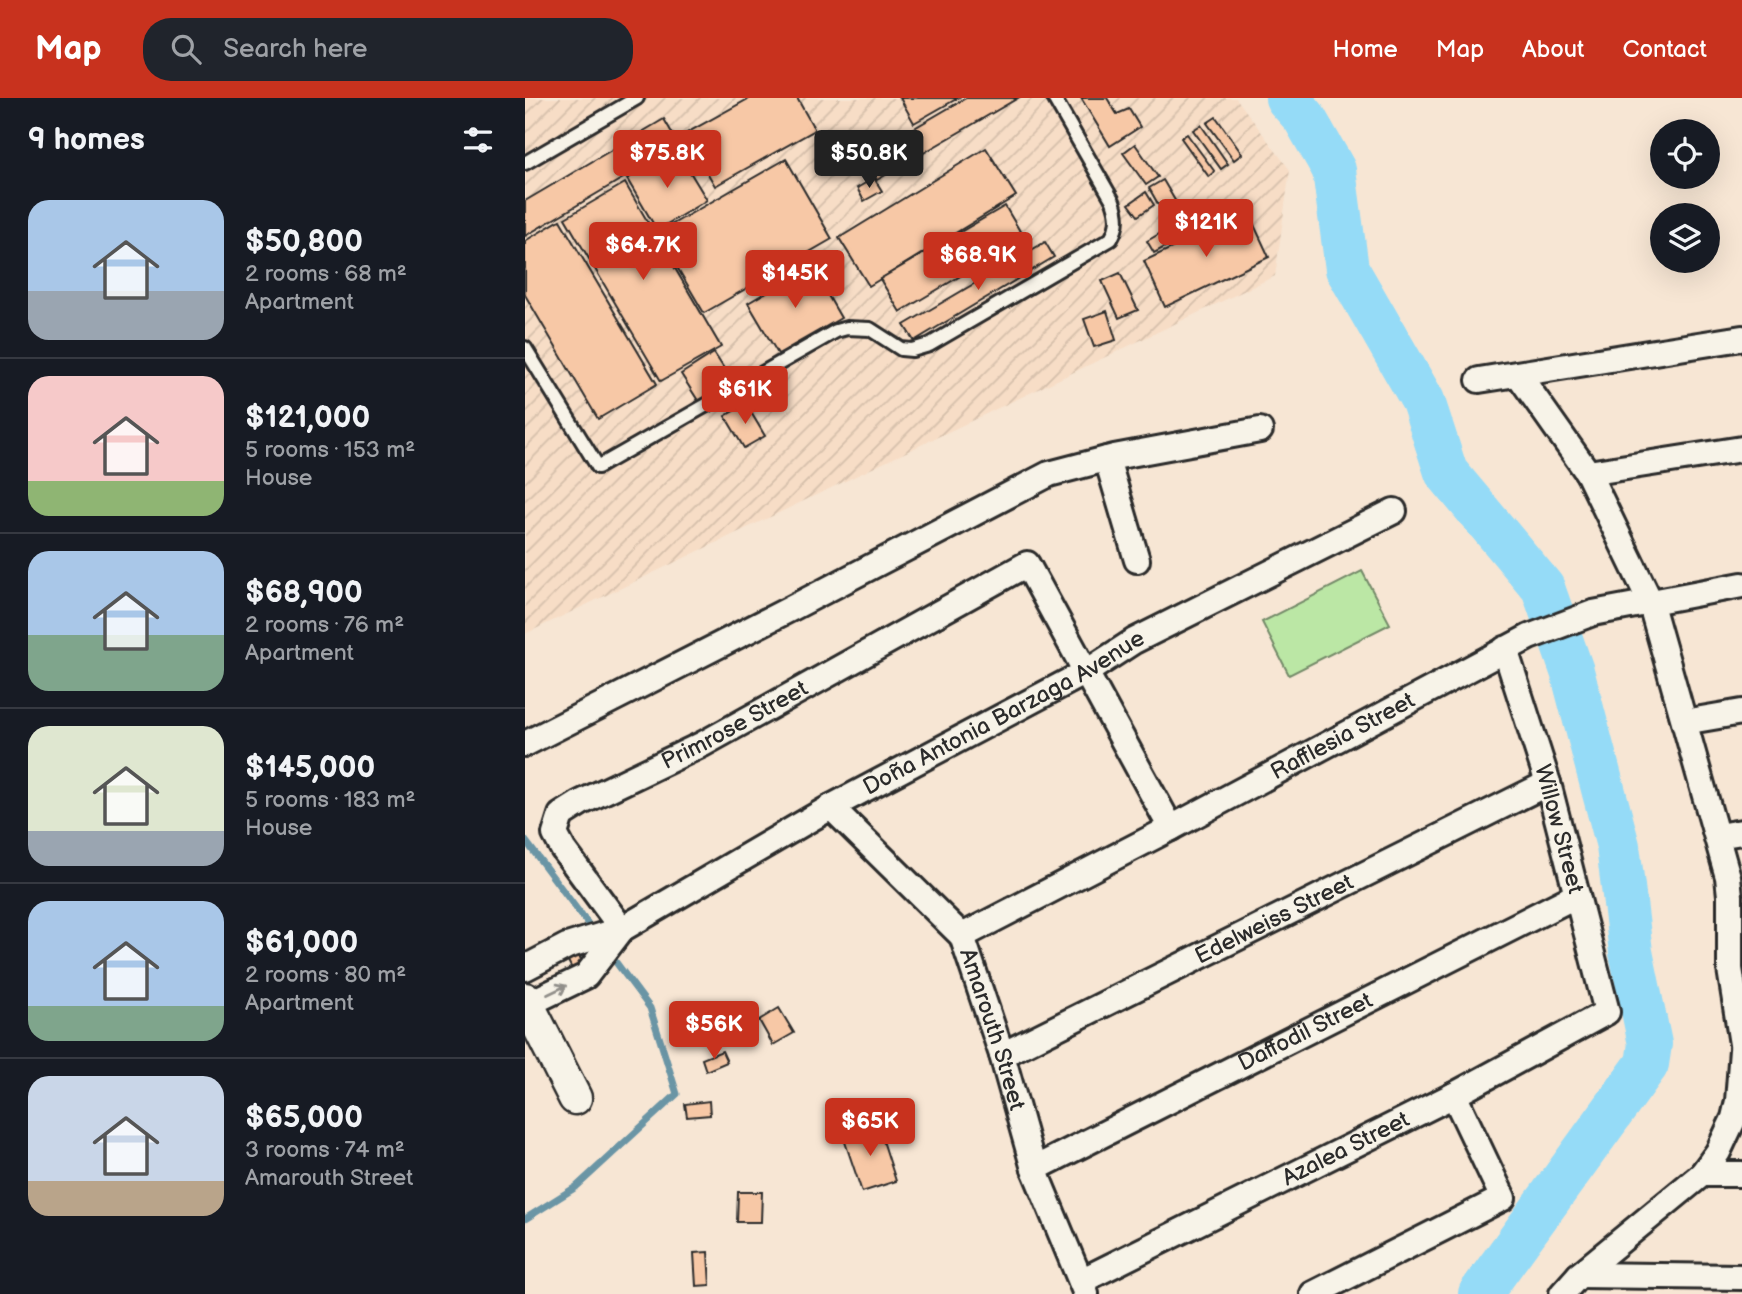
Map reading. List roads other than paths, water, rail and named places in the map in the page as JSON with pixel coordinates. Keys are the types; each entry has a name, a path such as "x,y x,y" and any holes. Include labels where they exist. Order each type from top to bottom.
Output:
{"street":[{"path":"1479,380 1742,338"},
{"path":"1518,374 1588,473 1650,601 1717,836 1735,877 1730,969 1738,998 1742,1044"},
{"path":"525,744 1049,474 1107,459 1260,429"},
{"path":"1588,473 1742,449"},
{"path":"1107,459 1137,560"},
{"name":"Doña Antonia Barzaga Avenue","path":"525,968 567,947 622,929 831,807 1087,671 1134,641 1394,511"},
{"name":"Primrose Street","path":"622,929 563,849 555,834 561,815 579,803 702,744 1027,564 1087,671"},
{"name":"Rafflesia Street","path":"962,936 1529,637 1593,613 1742,585"},
{"name":"Willow Street","path":"1505,649 1548,783 1607,1012"},
{"path":"1087,671 1171,828"},
{"path":"1684,722 1742,712"},
{"name":"Edelweiss Street","path":"1002,1055 1548,783"},
{"name":"Amarouth Street","path":"831,807 962,936 1002,1055 1034,1169 1084,1287"},
{"path":"1717,836 1742,832"},
{"name":"Daffodil Street","path":"1034,1169 1577,895"},
{"name":"Doña Antonia Barzaga Avenue","path":"526,1001 586,976 622,929"},
{"path":"526,1001 575,1098"},
{"name":"Azalea Street","path":"1084,1287 1454,1095 1607,1012"},
{"path":"1562,1294 1579,1275 1702,1174 1718,1152 1740,1101 1742,1050"},
{"path":"1313,1294 1503,1198 1454,1095"},
{"path":"1702,1174 1742,1174"},
{"path":"1579,1275 1742,1277"}],"lane":[{"path":"525,163 637,98"},
{"path":"525,348 598,467 836,331 847,328 870,329 901,349 912,350 929,345 1111,239 1116,231 1118,213 1113,201 1054,98"}],"waterway":[{"path":"1287,98 1304,117 1334,170 1347,269 1423,401 1446,472 1543,588 1572,671 1618,846 1631,952 1650,1044 1647,1064 1480,1294"},
{"path":"525,840 594,932"},
{"path":"525,1219 576,1187 677,1094 650,1008 609,953"}]}
